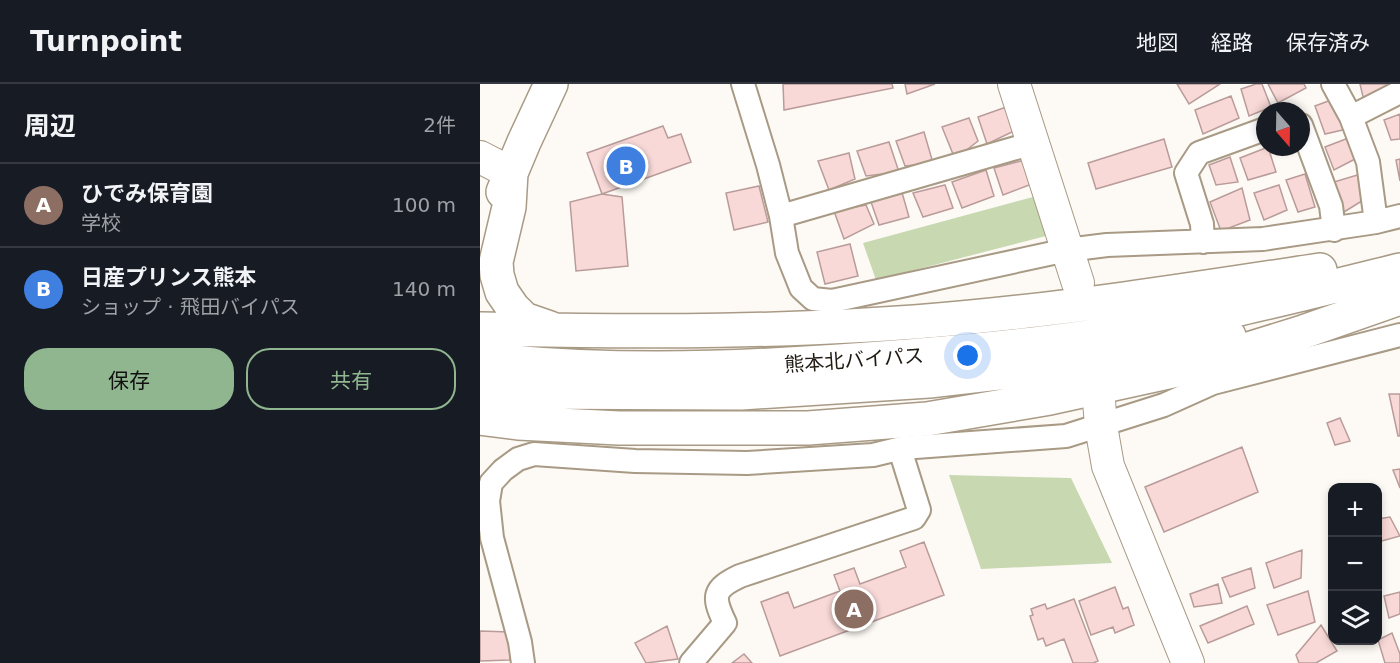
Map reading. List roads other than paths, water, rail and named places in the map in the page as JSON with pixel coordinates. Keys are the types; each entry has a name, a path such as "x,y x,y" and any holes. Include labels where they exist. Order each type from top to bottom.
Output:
{"highway":[{"path":"480,246 510,173 551,84"},
{"path":"510,173 509,207 496,262 502,292 524,319 558,331"},
{"path":"480,329 775,330 960,318 1118,300 1400,258"},
{"name":"熊本北バイパス","path":"500,381 613,369 732,368 925,356 1108,334 1202,317 1400,270"},
{"path":"480,418 518,423 619,428 808,428 927,419 1050,398 1187,368 1300,333 1400,297"},
{"name":"熊本北バイパス","path":"480,359 500,381 741,393 941,379 1112,360 1400,297"}],"street":[{"path":"743,84 781,216 787,253 801,288 813,299 832,301 1067,250 1107,245 1263,239 1334,230 1400,216"},
{"path":"1014,84 1077,283"},
{"path":"1333,84 1351,117 1368,162 1376,222"},
{"path":"1351,117 1400,92"},
{"path":"1203,242 1202,224 1186,173 1199,153 1256,132"},
{"path":"781,216 1033,143"},
{"path":"1310,149 1331,206 1334,230"},
{"path":"480,157 510,173"},
{"path":"523,663 520,642 492,538 488,501 491,483 518,459 534,454 635,461 747,463 873,455 902,448 1066,436 1100,413 1164,405 1213,383 1400,335"},
{"path":"1100,413 1108,466 1188,663"},
{"path":"691,663 725,623 718,608 717,594 722,585 740,576 914,519 919,510 903,459 902,448"}],"place":[{"name":"日産プリンス熊本","path":"626,166"},
{"name":"ひでみ保育園","path":"854,609"}]}
